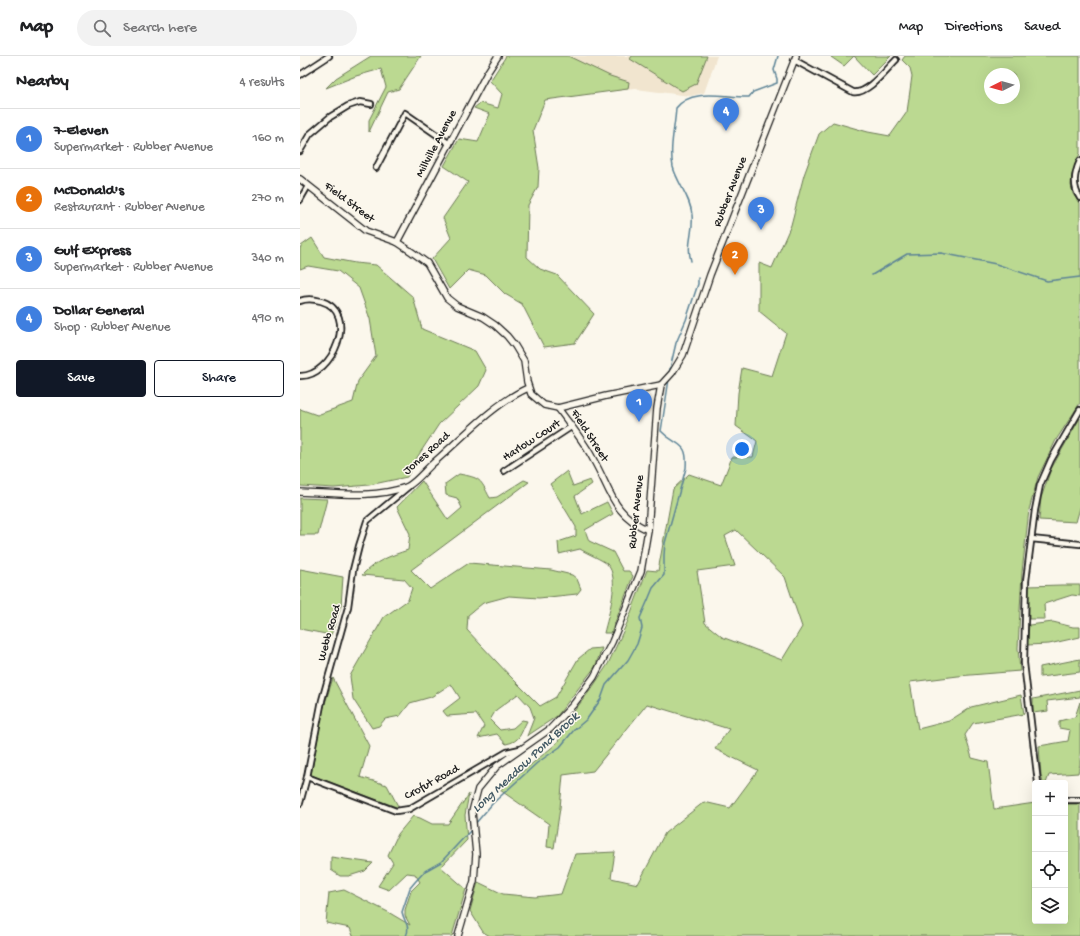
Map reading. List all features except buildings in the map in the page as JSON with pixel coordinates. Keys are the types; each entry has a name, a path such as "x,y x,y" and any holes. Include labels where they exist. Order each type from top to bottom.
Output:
{"street":[{"path":"300,76 329,56"},
{"name":"Millville Avenue","path":"397,242 498,56"},
{"path":"795,58 853,92 858,93 868,88 896,60"},
{"name":"Rubber Avenue","path":"458,936 474,882 476,854 472,812 478,789 497,766 550,729 573,705 594,677 612,642 640,571 648,530 657,408 662,384 672,373 682,355 710,275 795,58"},
{"path":"300,151 310,134 330,117 348,106 360,102 371,104"},
{"path":"376,168 405,113 450,144"},
{"path":"1080,161 1074,180 1076,192 1080,198"},
{"name":"Field Street","path":"300,179 366,231 397,242 427,263 447,298 457,306 495,324 507,336 524,361 528,388 531,394 544,405 558,408 593,459 612,500 631,522 648,530"},
{"path":"300,200 308,186"},
{"path":"300,301 310,299 328,303 337,312 341,328 339,340 328,361 321,369 313,374 300,376"},
{"path":"558,408 662,384"},
{"name":"Jones Road","path":"300,492 372,494 408,487 502,403 516,393 528,388"},
{"path":"1038,780 1023,655 1025,589 1036,502 1042,479 1080,410"},
{"name":"Harlow Court","path":"504,471 571,427"},
{"name":"Webb Road","path":"300,803 322,700 348,608 353,570 367,521 408,487"},
{"path":"1031,539 1080,544"},
{"name":"Crofut Road","path":"300,781 306,780 396,811 409,809 507,752 520,749"},
{"path":"1068,800 1080,800"}],"shaded area":[{"path":"717,56 704,93 690,96 636,89 539,96 503,57"}],"green space":[{"path":"371,56 421,56 399,89 388,92 369,132 369,120 386,87 381,69 356,76 326,88 336,78"},
{"path":"506,56 568,56 610,76 629,82 628,89 545,100 533,130 539,168 538,187 528,205 527,257 540,269 557,275 594,314 575,343 544,347 522,304 505,294 486,275 468,270 449,289 432,259 451,238 443,218 468,182 444,166 459,139 478,142 490,114 474,108 480,103 498,108 502,94 490,81"},
{"path":"632,56 707,56 696,84 682,91 630,59"},
{"path":"854,56 844,66 831,57"},
{"path":"854,56 891,56 872,75"},
{"path":"905,56 1080,56 1080,153 1072,175 1071,185 1073,194 1080,203 1080,403 1056,440 1038,477 1029,510 1022,572 1018,648 1020,671 910,682 918,729 949,721 971,707 1021,695 1024,714 973,723 965,735 972,758 988,762 994,809 1032,803 1032,924 1068,924 1068,804 1080,804 1080,936 490,936 483,932 470,911 478,882 503,894 535,897 561,894 575,854 615,852 611,878 638,884 665,833 704,802 730,808 758,770 715,749 729,729 647,704 593,771 563,775 554,848 547,847 549,824 500,790 556,744 571,722 571,715 608,664 627,623 647,570 658,571 673,489 689,474 721,485 732,457 753,457 757,441 736,426 738,393 742,368 772,376 786,333 759,311 759,263 772,268 791,225 804,175 819,134 833,122 868,132 890,136 907,112 912,76 910,68 902,60","holes":["736,530 785,577 802,627 782,660 722,637 705,623 697,571 735,566 725,536"]},
{"path":"312,238 324,257 355,263 376,265 413,297 422,329 475,351 486,370 479,386 439,424 416,459 407,477 369,485 334,488 300,486 300,409 317,415 353,402 358,381 376,356 370,319 359,288 338,271 308,266 300,269 301,246"},
{"path":"1080,418 1080,508 1076,522 1039,520 1041,498 1051,469"},
{"path":"567,471 573,486 590,480 592,484 575,496 582,514 607,502 613,514 585,530 589,541 613,552 623,571 629,571 633,576 611,633 604,633 613,588 611,570 607,564 580,549 559,554 558,542 576,536 576,527 550,484"},
{"path":"459,474 479,480 490,498 497,497 524,480 529,482 411,570 430,589 469,563 551,570 572,575 577,579 581,589 577,594 539,598 509,596 483,603 468,615 467,630 540,706 556,697 578,659 590,649 602,648 595,667 557,716 527,736 534,718 530,707 518,694 496,710 490,720 500,730 513,728 522,720 527,721 517,739 506,744 497,734 478,738 484,726 476,714 447,716 443,711 460,698 451,684 431,697 410,703 400,716 385,719 379,726 372,728 353,699 350,676 384,617 408,600 412,588 404,579 362,575 372,566 389,557 408,550 410,534 397,507 422,481 448,520 462,508 457,498 446,495 445,484"},
{"path":"300,498 327,499 318,535 300,535"},
{"path":"300,569 343,577 341,606 331,635 300,629"},
{"path":"1080,585 1080,596 1072,595 1044,604 1045,619 1029,619 1028,586"},
{"path":"1053,622 1073,627 1080,627 1080,637 1049,644 1027,645 1029,625"},
{"path":"1080,659 1080,672 1040,677 1040,667"},
{"path":"333,678 369,746 360,777 387,785 399,808 311,775 323,710"},
{"path":"1080,690 1080,697 1047,701 1048,711 1033,713 1033,699"},
{"path":"1080,702 1080,764 1078,773 1049,775 1047,780 1042,780 1039,746 1068,741 1070,730 1059,728 1059,721 1075,717"},
{"path":"469,794 465,815 467,840 441,867 466,889 452,936 353,936 350,928 326,923 329,893 344,890 410,925 405,916 405,910 411,891 420,882 415,874 407,873 389,890 378,886 393,863 388,855 398,834 413,816 432,824 448,824"},
{"path":"331,857 373,863 365,871 349,876 340,876 331,870"}],"waterway":[{"name":"Long Meadow Pond Brook","path":"691,261 689,249 692,221 691,209 687,197 675,173 672,160 676,108 683,102 700,96 710,95 749,97 753,92 777,83 774,70 778,56"},
{"path":"872,275 907,254 941,253 996,264 1047,281 1080,277"},
{"name":"Long Meadow Pond Brook","path":"669,373 676,343 686,320 698,284 698,278"},
{"name":"Long Meadow Pond Brook","path":"475,824 493,803 537,763 560,747 574,730 587,719 601,699 606,685 628,660 637,644 642,628 640,618 653,588 664,575 665,543 686,468 686,459 683,448 661,431 669,379"},
{"name":"Long Meadow Pond Brook","path":"406,936 408,929 402,912 410,888 425,871 441,862 472,829"}],"place":[{"name":"Dollar General","path":"726,131"},
{"name":"Gulf Express","path":"761,230"},
{"name":"McDonald's","path":"735,275"},
{"name":"7-Eleven","path":"639,422"}]}
